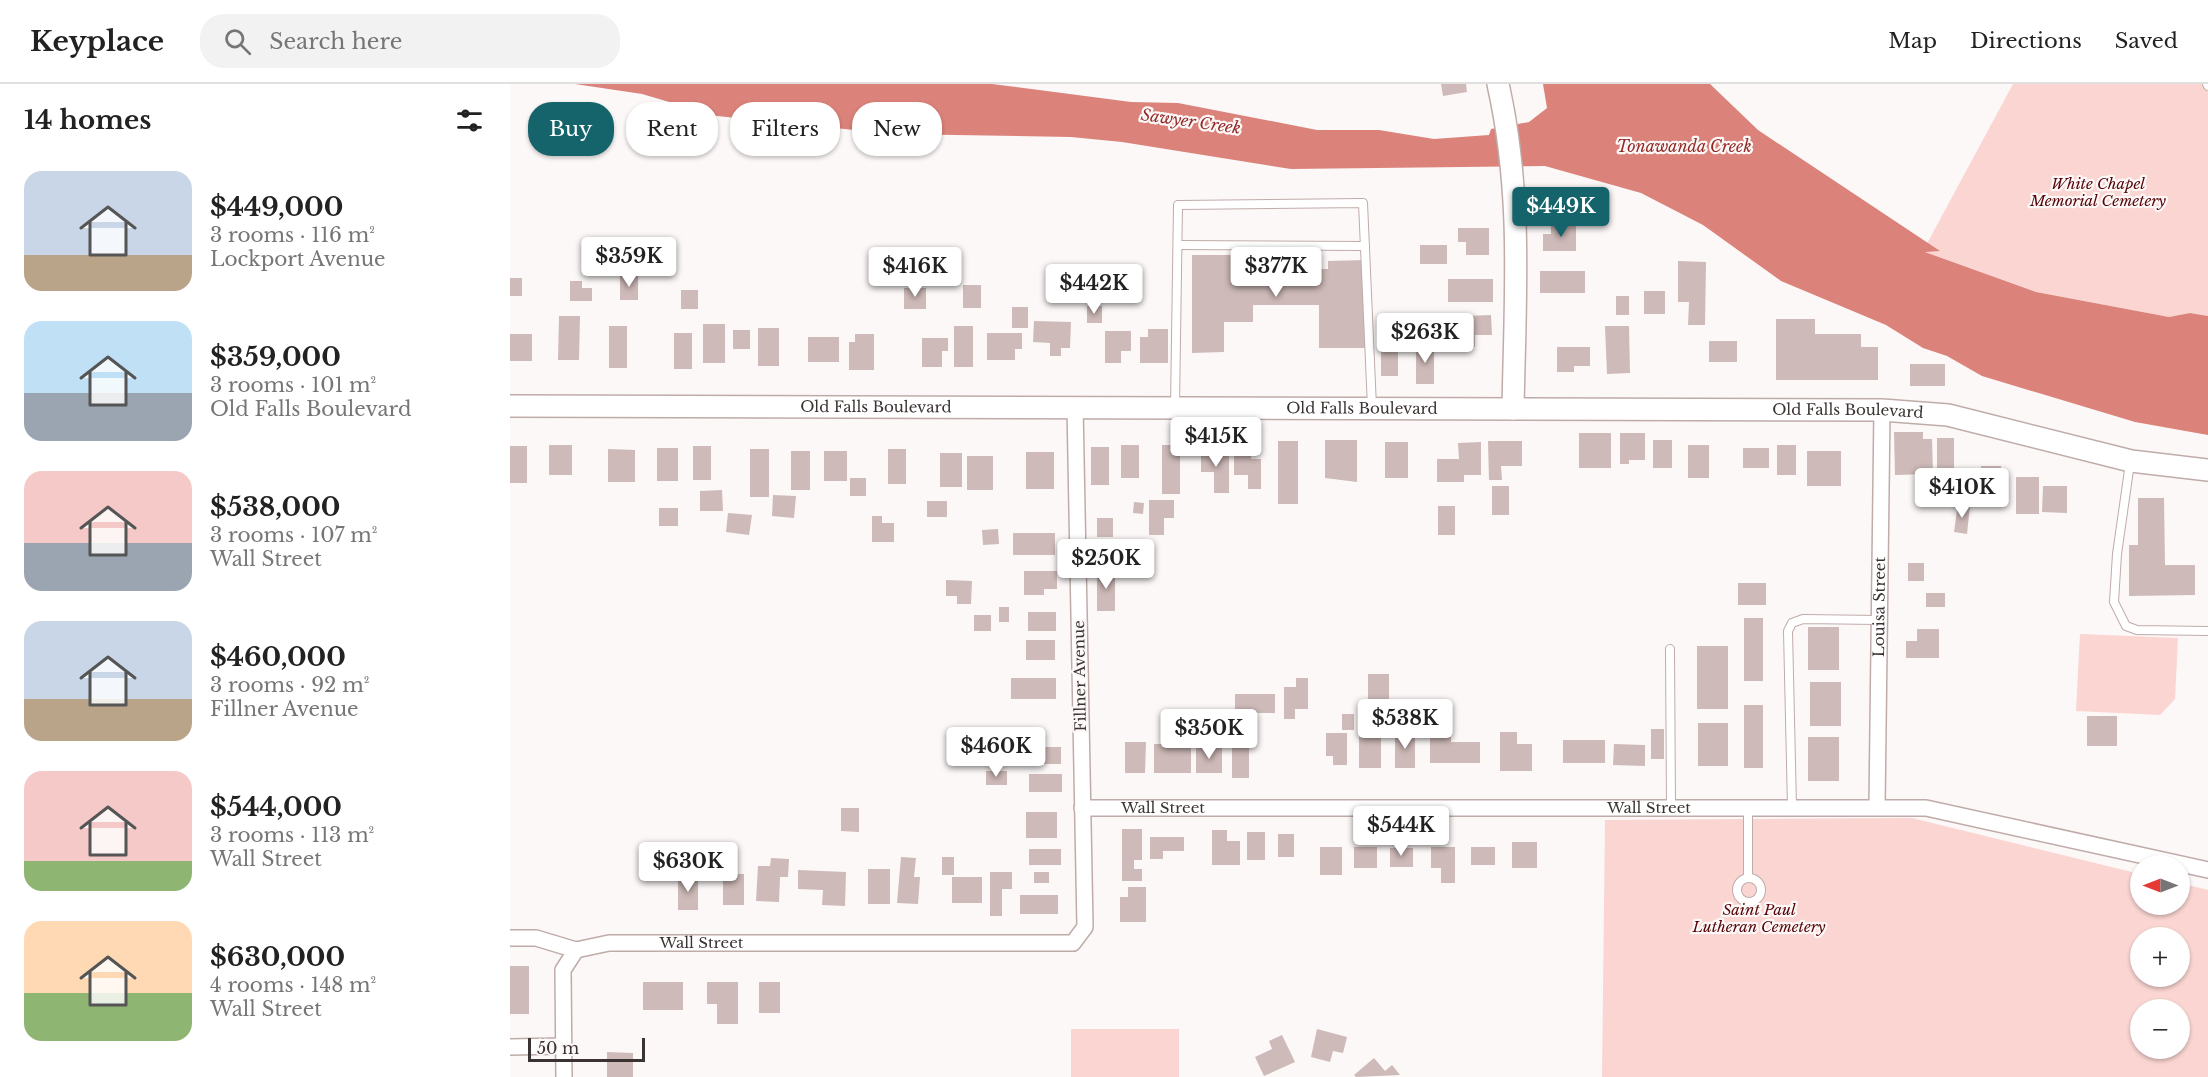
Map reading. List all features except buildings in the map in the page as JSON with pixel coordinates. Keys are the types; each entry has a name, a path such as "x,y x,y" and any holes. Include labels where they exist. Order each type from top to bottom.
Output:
{"street":[{"path":"1498,84 1510,149 1517,215 1513,409"},
{"name":"Old Falls Boulevard","path":"510,406 1174,406 1882,410 1948,415 2131,461 2208,470"},
{"name":"Fillner Avenue","path":"1073,943 1085,927 1076,406"},
{"name":"Louisa Street","path":"1877,807 1882,410"},
{"name":"Wall Street","path":"1082,808 1926,808 2208,870"},
{"name":"Wall Street","path":"510,938 536,938 576,950 609,943 1073,943"},
{"path":"564,1077 563,970 576,950"},
{"path":"510,1047 564,1046"}],"lane":[{"path":"1174,406 1178,205 1363,203 1372,408"},
{"path":"1178,245 1365,246"},
{"path":"2131,461 2117,554 2114,602 2120,617 2126,626 2137,630 2208,631"},
{"path":"1792,807 1788,631 1792,623 1803,619 1878,620"},
{"path":"1670,649 1671,807"},
{"path":"1748,807 1748,878"}],"green space":[{"name":"White Chapel Memorial Cemetery","path":"2013,84 2208,84 2208,316 2190,313 2169,317 2036,292 1923,251"},
{"path":"2080,634 2178,638 2175,699 2160,715 2076,711"},
{"name":"Saint Paul Lutheran Cemetery","path":"1912,818 2130,872 2130,915 2190,915 2190,886 2208,890 2208,1077 1602,1077 1605,820"},
{"path":"1071,1029 1179,1029 1179,1077 1071,1077"}],"water":[{"name":"Tonawanda Creek","path":"575,84 992,84 1131,102 1178,103 1317,130 1379,130 1434,139 1489,135 1491,129 1529,122 1547,108 1543,84 1710,84 1758,130 1940,251 1925,252 2036,292 2169,317 2190,313 2208,316 2208,435 2135,422 1982,376 1947,356 1923,348 1886,325 1781,281 1703,225 1641,193 1545,166 1291,169 1122,142 1071,137 942,135 942,102 852,102 852,130 840,129 840,102 730,102 730,117 718,116 718,102 669,102 642,94"}],"water label":[{"name":"Sawyer Creek","path":"1191,121"}]}
